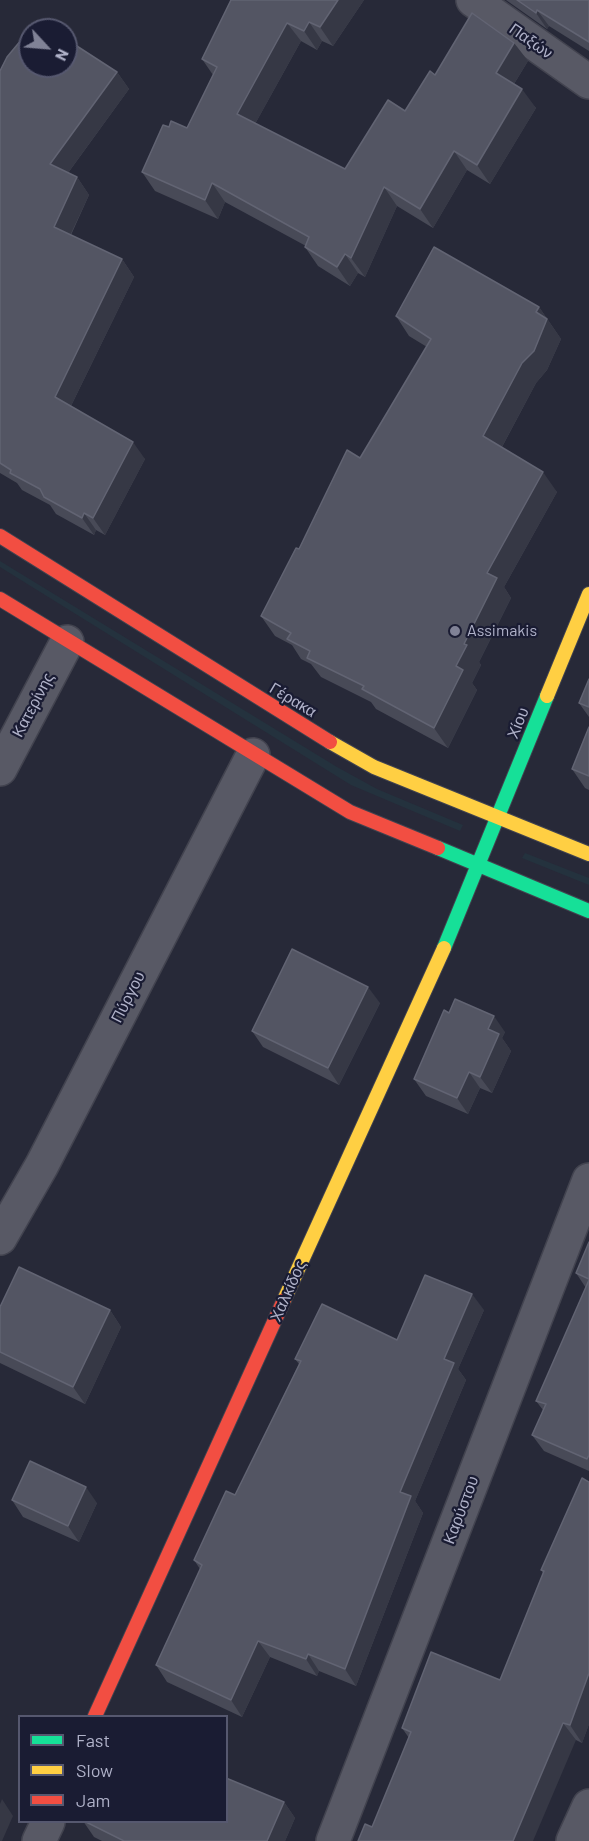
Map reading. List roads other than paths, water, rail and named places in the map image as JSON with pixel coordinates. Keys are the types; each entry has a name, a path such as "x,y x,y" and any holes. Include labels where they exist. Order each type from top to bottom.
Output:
{"street":[{"name":"Παξών","path":"473,0 589,82"},
{"name":"Γέρακα","path":"0,536 291,719 374,767 589,854"},
{"name":"Χίου","path":"479,865 589,594"},
{"path":"0,599 67,642 350,812 589,911"},
{"name":"Κατερίνης","path":"0,769 67,642"},
{"name":"Πύργου","path":"0,1238 42,1165 253,755"},
{"name":"Χαλκίδος","path":"95,1715 479,865"},
{"name":"Καρύστου","path":"333,1841 589,1180"},
{"path":"573,1841 589,1806"},
{"path":"39,1841 47,1823"}],"place":[{"name":"Assimakis","path":"455,631"}]}
